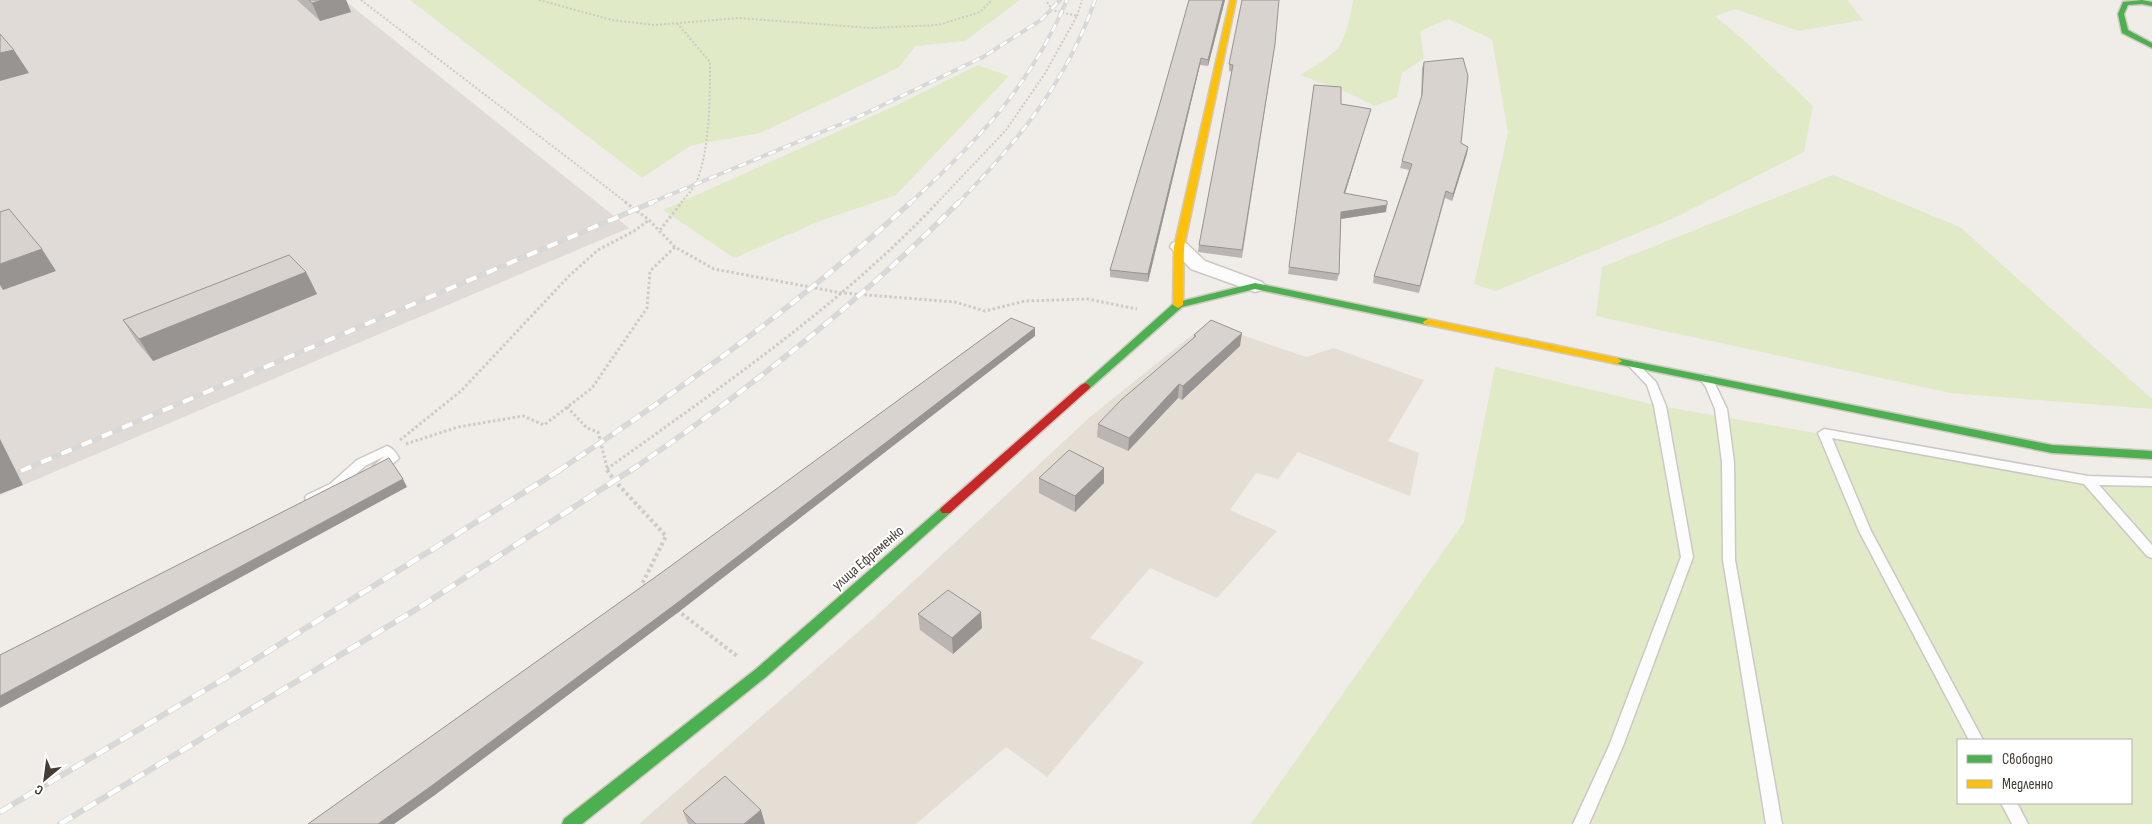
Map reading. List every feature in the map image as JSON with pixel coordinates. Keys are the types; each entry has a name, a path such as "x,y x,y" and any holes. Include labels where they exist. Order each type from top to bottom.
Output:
{"street":[{"path":"1233,0 1179,247 1178,305 1255,286"},
{"path":"2145,2 2125,3 2122,14 2125,31 2139,33 2152,46"},
{"path":"1179,247 1198,265 1255,286 2052,449 2152,455"},
{"name":"улица Ефременко","path":"570,824 761,673 1178,305"}],"lane":[{"path":"1580,824 1616,746 1687,556 1660,406 1652,384 1632,364"},
{"path":"1704,378 1711,386 1721,409 1728,462 1729,560 1774,824"},
{"path":"1975,739 1864,531 1824,433 2088,480 2152,482"},
{"path":"300,503 393,458 387,450"},
{"path":"2088,480 2152,553"},
{"path":"2010,804 2020,824"}],"path":[{"path":"361,0 649,220 676,247 714,270 842,293 955,302 985,311 1025,301 1088,299 1166,315"},
{"path":"539,0 612,20 655,25 739,18 872,28 938,26 980,12 992,0"},
{"path":"1046,0 1052,10 1077,16"},
{"path":"607,469 790,336 842,293 925,216 1006,130 1044,75 1077,16 1082,0"},
{"path":"660,230 696,185 705,149 710,97 710,62 677,23"},
{"path":"387,450 461,391 569,276 598,250 634,231 649,220"},
{"path":"387,450 458,427 523,416 544,425 592,388 647,308 650,271 676,247"},
{"path":"567,407 587,428 598,432 607,469 615,482 666,536 642,584 650,590"},
{"path":"673,608 761,673"}],"shaded area":[{"path":"0,0 344,0 629,228 0,495"},
{"path":"1207,323 1306,357 1333,348 1424,380 1388,441 1419,453 1410,496 1298,452 1278,479 1256,473 1230,510 1277,531 1217,598 1150,568 1090,638 1144,662 1047,777 1006,747 916,824 639,824 875,617 1090,417"}],"green space":[{"path":"410,0 1020,0 965,41 916,46 898,68 760,133 692,145 642,178"},
{"path":"1353,0 1847,0 1863,20 1798,31 1735,9 1715,16 1746,42 1813,106 1804,152 1674,218 1496,291 1474,284 1508,133 1492,39 1448,19 1420,31 1424,58 1402,73 1397,97 1375,106 1348,93 1300,75 1325,59 1341,44 1350,18"},
{"path":"978,65 1009,76 896,195 825,219 734,258 663,210 895,106"},
{"path":"1833,175 1960,227 2152,399 2152,409 1950,393 1596,316 1602,267"},
{"path":"1495,367 1660,406 2088,480 2152,482 2152,824 1251,824 1464,522"}],"building":[{"path":"309,0 323,0 312,3"},
{"path":"1189,0 1223,0 1208,60 1201,58 1148,274 1110,270 1158,110"},
{"path":"1242,0 1279,0 1275,44 1242,250 1199,245 1233,65 1229,64"},
{"path":"0,34 14,50 0,53"},
{"path":"1463,58 1468,76 1461,143 1468,147 1453,194 1446,191 1420,286 1374,276 1412,164 1402,161 1422,95 1424,62"},
{"path":"1314,85 1341,87 1341,104 1371,109 1344,193 1387,201 1387,205 1341,212 1339,274 1289,267"},
{"path":"9,209 42,249 0,264 0,212"},
{"path":"289,255 306,272 139,339 123,320"},
{"path":"1011,318 1035,328 677,603 430,787 378,824 308,824 661,573"},
{"path":"1211,320 1242,333 1183,386 1179,384 1129,438 1098,424 1121,400 1196,336 1194,335"},
{"path":"1069,450 1104,468 1075,496 1039,478"},
{"path":"389,458 403,479 0,696 0,655"},
{"path":"948,590 981,612 952,638 918,614"},
{"path":"725,776 761,810 744,824 696,824 683,811"}],"railway":[{"path":"650,203 858,117 983,57 1041,20 1060,0"},
{"path":"910,203 980,134 1019,86 1052,31 1067,0"},
{"path":"958,203 1020,134 1055,84 1083,30 1095,0"},
{"path":"21,471 653,202"},
{"path":"558,471 740,343 827,275 911,202"},
{"path":"630,471 674,441 801,344 882,275 958,203"},
{"path":"0,480 24,470"},
{"path":"0,812 227,677 560,470"},
{"path":"60,824 420,607 631,470"}],"traffic: fast":[{"path":"2152,4 2142,2 2125,3 2121,14 2125,31 2152,46"},
{"path":"1085,387 1178,305 1255,286 1428,322"},
{"path":"1617,361 2052,449 2152,455"},
{"path":"570,824 761,673 946,510"}],"traffic: slow":[{"path":"1178,305 1179,247 1233,0"},
{"path":"1428,322 1617,361"}],"traffic: jam":[{"path":"946,510 1085,387"}]}
